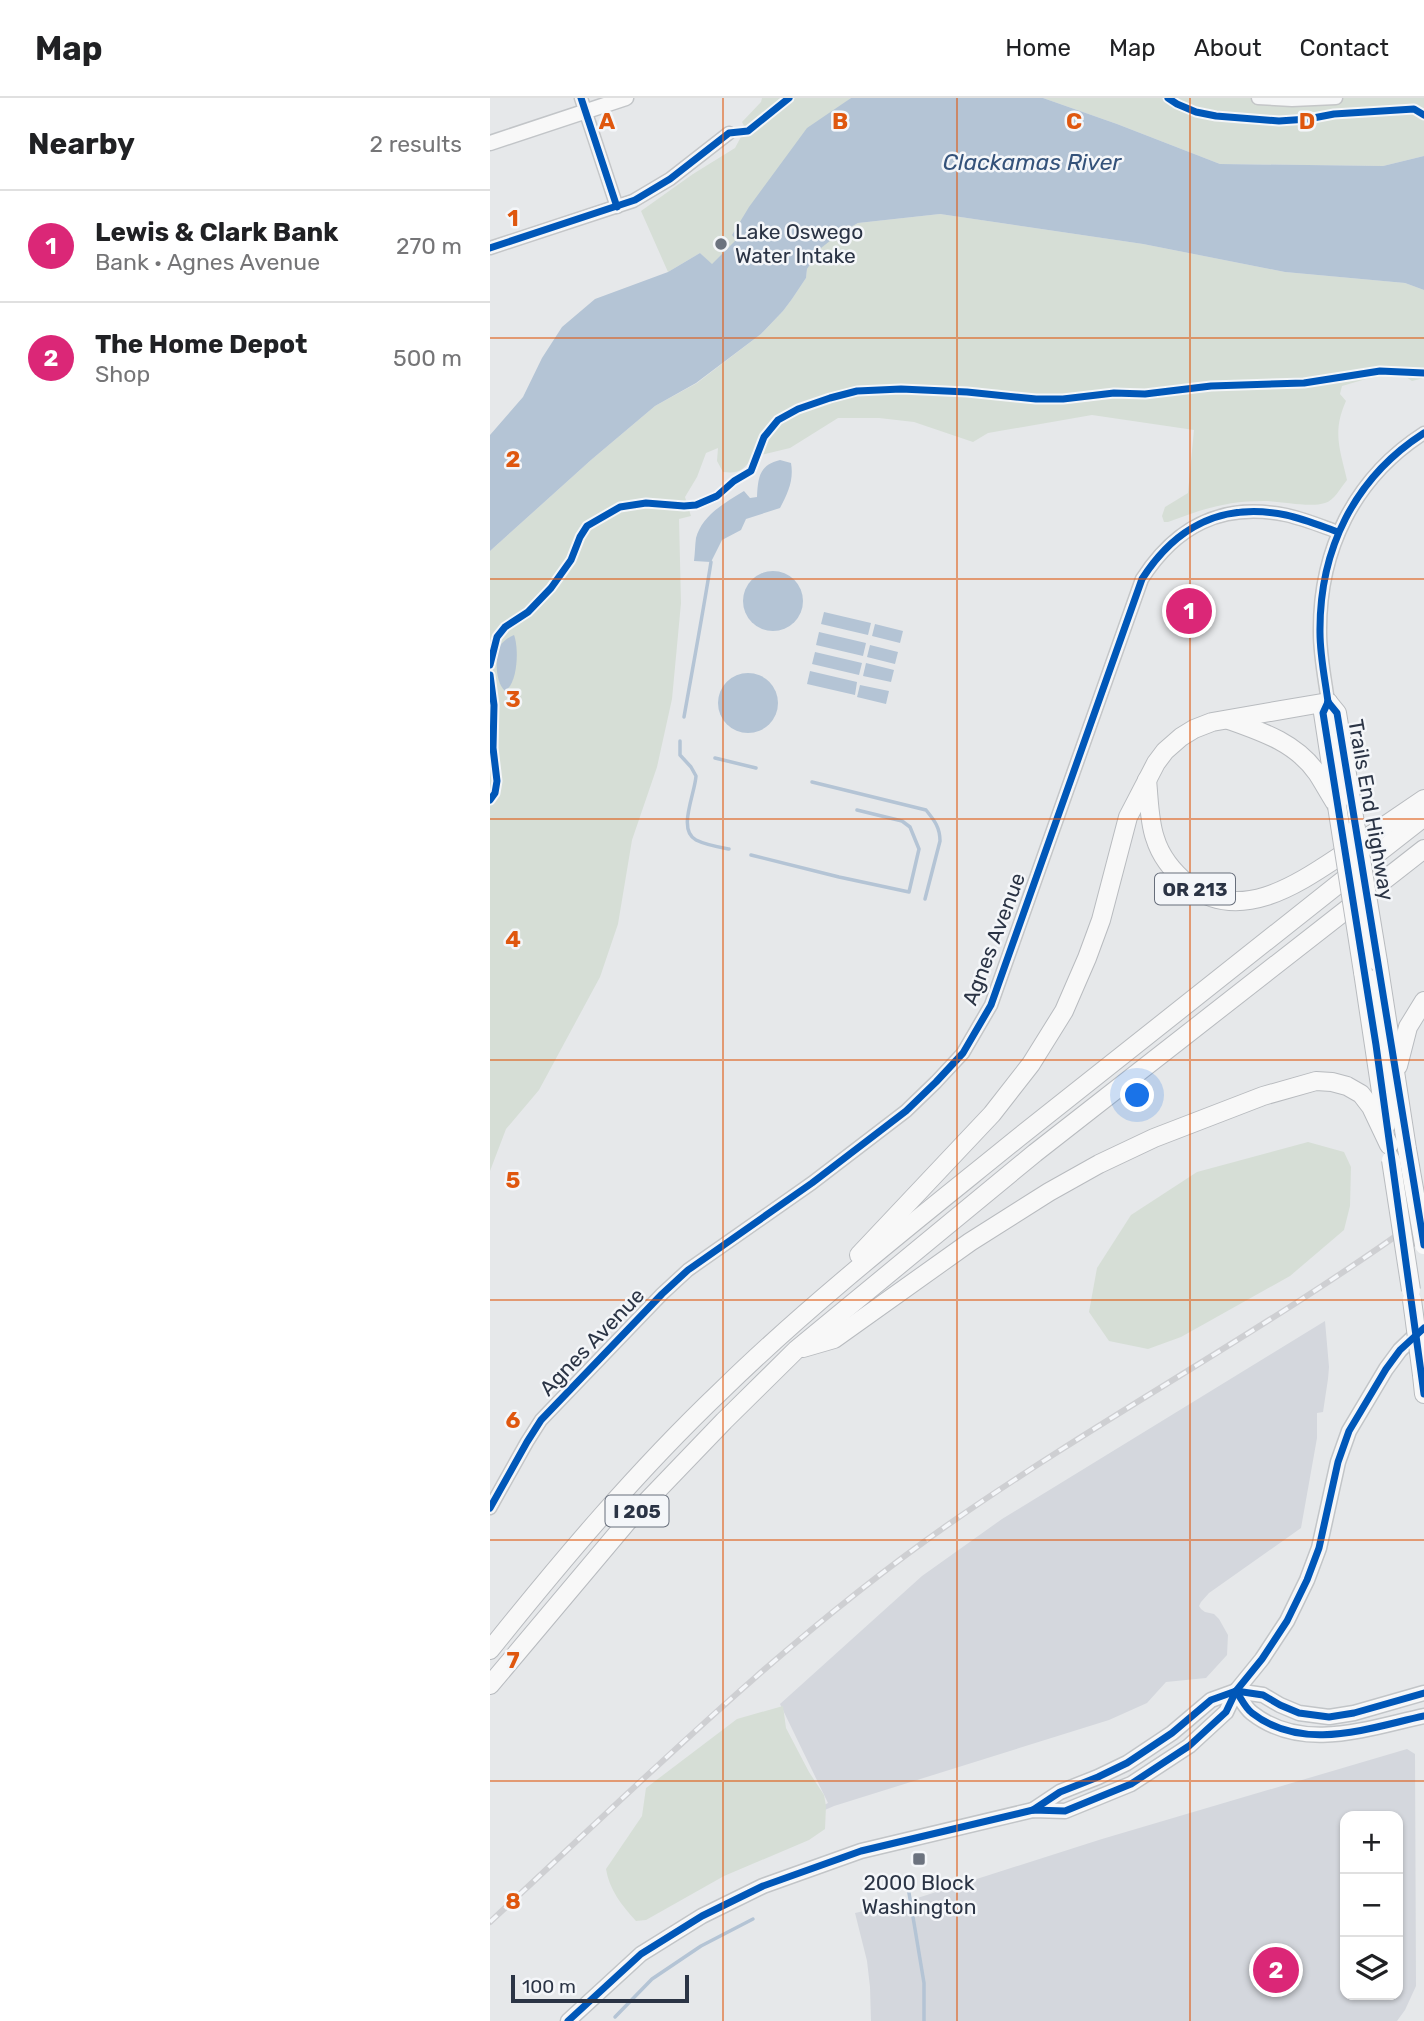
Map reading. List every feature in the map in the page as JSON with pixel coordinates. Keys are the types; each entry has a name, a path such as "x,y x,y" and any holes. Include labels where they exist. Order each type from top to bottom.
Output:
{"highway":[{"path":"798,1321 992,1115 1038,1053 1063,1011 1087,958 1101,920 1128,817 1165,751 1181,737 1203,725 1328,702"},
{"name":"Trails End Highway","path":"1328,702 1323,713 1378,962 1424,1245"},
{"path":"1227,719 1270,734 1293,748 1344,801"},
{"name":"OR 213","path":"1147,780 1152,831 1166,864 1194,888 1205,894 1230,900 1254,899 1280,892 1315,873 1424,799"},
{"name":"Trails End Highway","path":"1344,801 1363,972 1424,1394"},
{"name":"I 205","path":"490,1650 633,1482 720,1391 798,1321 890,1241 1424,817"},
{"name":"I 205","path":"490,1685 627,1522 796,1350 1035,1153 1424,849"},
{"path":"1396,1076 1408,1027 1424,1001"},
{"path":"796,1350 834,1339 970,1242 1049,1192 1100,1164 1154,1138 1263,1096 1317,1082 1347,1086 1361,1094 1371,1107 1390,1153"}],"main road":[{"path":"490,143 583,105 626,98"},
{"path":"568,2021 641,1954 702,1916 763,1886 861,1851 1032,1810 1065,1811 1130,1784 1189,1745 1226,1712 1236,1691 1275,1640 1298,1601 1319,1548 1338,1462 1349,1431 1386,1369 1400,1350 1424,1328"},
{"path":"1236,1691 1250,1712 1264,1721 1312,1736 1360,1730 1424,1716"},
{"path":"1032,1810 1060,1792 1127,1763 1172,1733 1211,1699 1236,1691 1263,1695 1299,1713 1329,1717 1354,1713 1424,1693"}],"street":[{"path":"1258,98 1336,98"},
{"path":"583,105 617,207"},
{"path":"490,248 634,201 660,186 729,133"},
{"path":"1328,702 1320,621 1325,579 1338,532 1366,485 1386,463 1424,433"},
{"name":"Agnes Avenue","path":"490,1508 541,1420 662,1294 688,1270 814,1181 906,1111 963,1053 991,1004 1142,579 1164,549 1196,525 1209,519 1240,513 1286,515 1338,532"}],"shaded area":[{"path":"762,98 851,98 842,105 737,240 712,265 700,253 668,272 641,211 735,148 743,133 742,122"},
{"path":"1043,98 1424,98 1424,156 1383,166 1220,164"},
{"path":"940,214 1143,244 1285,272 1405,283 1424,290 1424,378 1412,381 1400,373 1342,386 1340,394 1346,401 1338,431 1347,480 1328,502 1311,505 1238,502 1168,522 1164,522 1162,516 1165,507 1188,493 1194,430 1092,415 988,433 973,442 914,422 879,418 838,418 790,448 753,457 737,472 723,472 717,461 718,448 706,453 697,477 685,497 691,516 679,519 681,603 672,699 657,767 632,840 618,924 600,977 539,1090 506,1129 490,1171 490,551 655,406 697,383 761,334 792,299 821,247 858,223"},
{"path":"1308,1142 1344,1152 1351,1167 1350,1206 1344,1230 1290,1276 1181,1337 1148,1349 1109,1341 1089,1312 1097,1268 1131,1215 1197,1172"},
{"path":"1325,1321 1328,1379 1323,1412 1317,1413 1317,1438 1301,1528 1209,1593 1201,1602 1201,1609 1214,1614 1228,1635 1227,1655 1206,1678 1166,1682 1147,1703 1109,1720 818,1813 816,1809 828,1803 780,1704 922,1576 1002,1519"},
{"path":"783,1706 786,1728 824,1795 825,1829 809,1840 724,1876 646,1920 636,1921 617,1897 606,1869 642,1816 646,1788 737,1719"},
{"path":"1407,1749 1415,1754 1416,1986 1397,2021 871,2021 867,1961 855,1913 905,1902 1102,1839"}],"water":[{"name":"Clackamas River","path":"851,98 1043,98 1220,164 1383,166 1424,156 1424,290 1405,283 1285,272 1143,244 940,214 858,223 821,248 792,299 761,334 696,383 655,406 490,551 490,435 523,397 542,358 562,327 595,299 668,272 700,253 712,264 736,240 732,235 749,207 807,128"},
{"path":"780,460 791,463 792,475 780,508 746,519 741,530 722,540 711,562 694,561 696,538 709,516 744,491 750,498 757,497 761,473 768,465"},
{"path":"767,571 779,571 798,584 803,601 801,613 790,626 779,631 767,631 748,618 743,607 743,595 756,576"},
{"path":"824,612 871,623 868,635 821,624"},
{"path":"875,624 903,631 900,643 872,636"},
{"path":"819,632 866,643 863,656 816,645"},
{"path":"514,635 517,648 515,673 513,681 505,691 498,676 497,657 501,644"},
{"path":"870,645 898,652 895,664 867,657"},
{"path":"815,652 862,663 859,675 812,664"},
{"path":"866,663 894,670 891,682 863,676"},
{"path":"810,671 857,682 855,695 807,684"},
{"path":"742,673 754,673 773,686 778,703 776,715 765,728 754,733 742,733 723,720 718,709 718,697 731,678"},
{"path":"860,685 889,691 886,704 857,697"}],"waterway":[{"path":"684,717 711,562"},
{"path":"680,741 680,755 696,776 687,820 691,835 704,843 729,849"},
{"path":"715,758 756,768"},
{"path":"812,782 926,810 938,828 940,841 925,899"},
{"path":"751,855 909,892 919,849 910,827 902,821 857,810"},
{"path":"908,1887 924,1983 924,2021"},
{"path":"615,2017 652,1979 701,1946 753,1919"}],"railway":[{"path":"490,1922 713,1715 828,1616 888,1569 1008,1484 1307,1296 1424,1216"}],"cycle path":[{"path":"581,98 617,207"},
{"path":"490,248 635,200 670,179 729,133 748,131 789,98"},
{"path":"1168,98 1196,112 1279,121 1334,114 1414,109 1424,115"},
{"path":"490,665 497,637 505,627 528,612 551,588 571,560 587,526 620,507 646,503 696,505 717,496 751,471 764,437 778,420 798,409 830,398 857,391 901,389 1063,399 1114,393 1145,394 1211,386 1304,383 1380,371 1424,373"},
{"path":"1328,702 1320,633 1321,602 1334,545 1360,494 1399,451 1424,433"},
{"path":"490,1508 541,1420 662,1294 688,1270 812,1183 906,1111 963,1053 991,1005 1142,579 1155,560 1186,532 1203,522 1241,512 1286,515 1338,532"},
{"path":"490,675 497,781 495,793 490,800"},
{"path":"1328,702 1323,713 1376,1045 1424,1394"},
{"path":"1328,702 1337,713 1424,1245"},
{"path":"568,2021 641,1954 702,1916 763,1886 861,1851 1033,1810 1065,1811 1131,1784 1189,1746 1226,1712 1236,1691 1262,1659 1287,1621 1319,1548 1338,1462 1349,1431 1386,1369 1400,1350 1424,1328"},
{"path":"1236,1691 1252,1713 1272,1725 1314,1735 1358,1731 1424,1716"},
{"path":"1033,1810 1060,1792 1127,1763 1172,1733 1211,1700 1236,1691 1263,1695 1299,1713 1329,1717 1354,1713 1424,1693"}],"place":[{"name":"Lake Oswego Water Intake","path":"721,244"},
{"name":"Lewis & Clark Bank","path":"1189,611"},
{"name":"2000 Block Washington","path":"919,1859"},
{"name":"The Home Depot","path":"1276,1970"}]}
